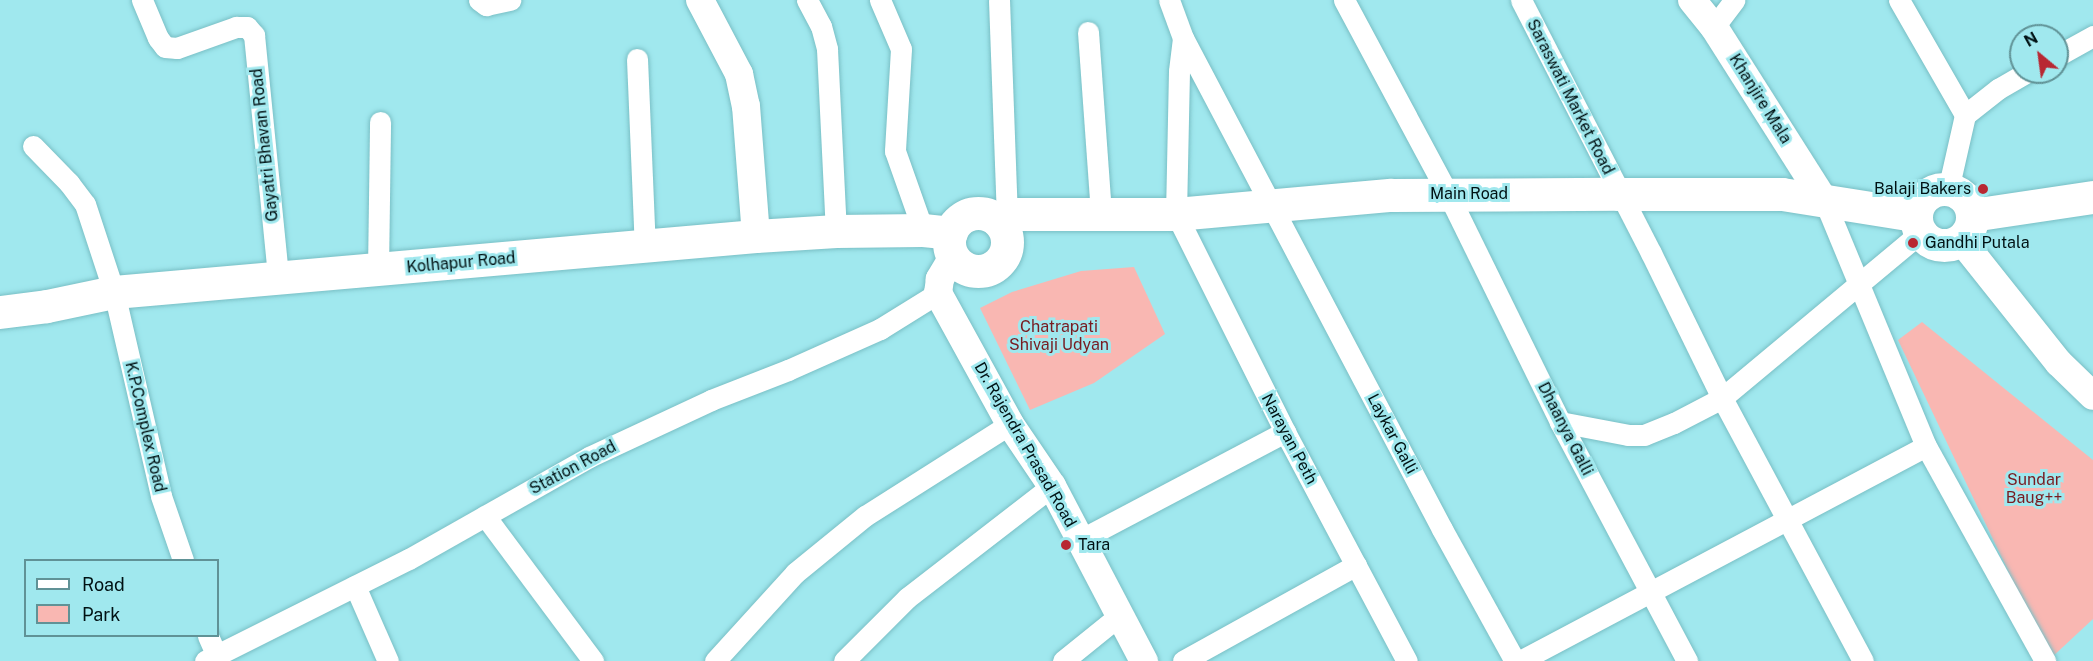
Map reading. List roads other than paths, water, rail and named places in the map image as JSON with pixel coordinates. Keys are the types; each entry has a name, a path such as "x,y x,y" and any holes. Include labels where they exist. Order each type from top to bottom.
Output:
{"main road":[{"path":"700,0 739,74 746,106 756,236"},
{"name":"Khanjire Mala","path":"1692,0 1714,27 1824,200"},
{"path":"2093,197 1966,227 1944,246 1926,240 1918,224 1922,199 1939,190 1948,190 1964,198 1966,227 2059,363 2093,396"},
{"name":"Main Road","path":"1008,216 1101,212 1176,214 1391,195 1782,194 1824,200 1918,224"},
{"path":"938,294 942,240 960,219 967,215 982,213 1008,216 1007,241 1002,257 997,264 982,271 973,271 958,264 942,240"},
{"name":"Kolhapur Road","path":"0,312 47,306 114,292 756,236 836,231 942,240"},
{"name":"Dr. Rajendra Prasad Road","path":"938,294 1010,424 1052,486 1144,661"}],"street":[{"name":"Gayatri Bhavan Road","path":"142,0 158,38 165,47 177,48 236,27 248,27 254,35 278,276"},
{"path":"479,0 486,4 510,0"},
{"path":"807,0 821,26 827,49 836,231"},
{"path":"880,0 901,49 896,152 942,240"},
{"path":"999,0 1008,216"},
{"name":"Laykar Galli","path":"1168,0 1183,38 1442,529 1515,661"},
{"name":"Dhaanya Galli","path":"1344,0 1448,194 1560,422 1687,661"},
{"name":"Saraswati Market Road","path":"1521,0 1722,398 1863,661"},
{"path":"1714,27 1734,0"},
{"path":"1899,0 1965,115"},
{"path":"1088,32 1101,212"},
{"path":"2069,49 2093,36"},
{"path":"1176,214 1179,71 1183,38"},
{"path":"636,59 645,246"},
{"path":"1948,190 1965,115 2009,83"},
{"path":"378,270 380,122"},
{"name":"K.P.Complex Road","path":"33,146 69,183 85,204 114,292 160,496 182,559"},
{"path":"1824,200 1926,446 2045,661"},
{"name":"Narayan Peth","path":"1176,214 1285,432 1407,661"},
{"path":"1560,422 1628,435 1644,435 1660,431 1722,398 1860,286 1918,224"},
{"name":"Station Road","path":"213,659 409,560 589,457 711,400 788,370 880,329 938,294"},
{"path":"716,661 804,566 865,516 1010,424"},
{"path":"1080,540 1285,432"},
{"path":"1520,661 1926,446"},
{"path":"844,661 907,598 1052,486"},
{"path":"485,516 593,661"},
{"path":"1183,661 1356,565"},
{"path":"355,586 388,661"},
{"path":"1063,661 1120,615"},
{"path":"208,637 213,659"}],"place":[{"name":"Balaji Bakers","path":"1983,189"},
{"name":"Gandhi Putala","path":"1913,243"},
{"name":"Tara","path":"1066,545"}],"park label":[{"name":"Chatrapati Shivaji Udyan","path":"1059,336"},
{"name":"Sundar Baug++","path":"2034,489"}]}
